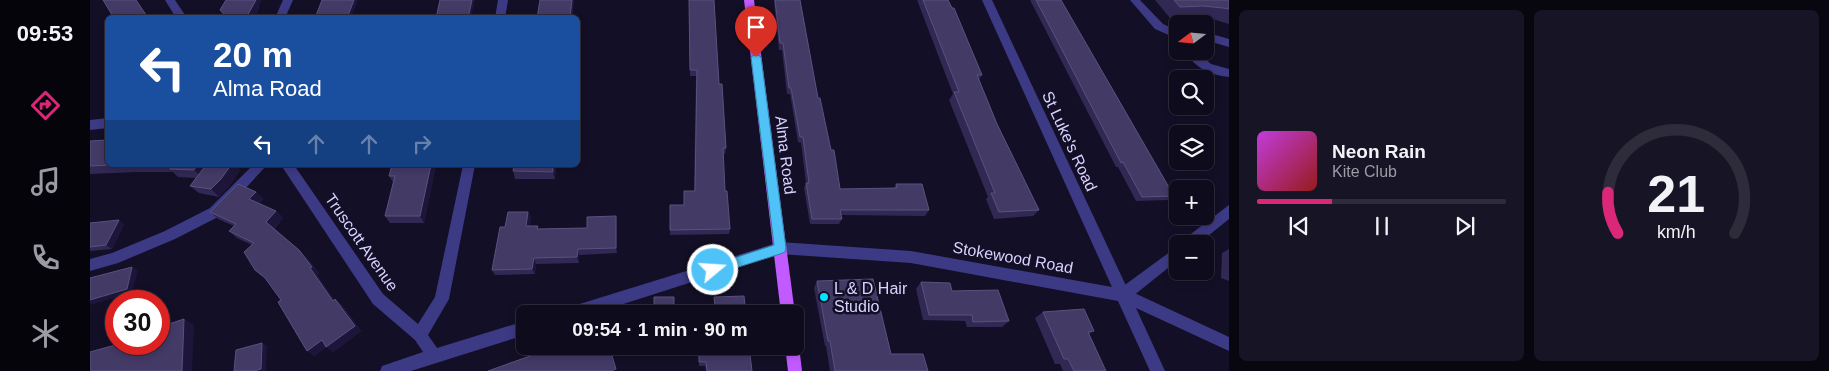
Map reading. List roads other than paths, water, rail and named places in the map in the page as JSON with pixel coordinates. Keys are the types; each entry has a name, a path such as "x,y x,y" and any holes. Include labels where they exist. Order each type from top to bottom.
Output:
{"main road":[{"name":"Alma Road","path":"749,0 787,305"},
{"path":"793,355 795,371"}],"street":[{"path":"170,0 180,15"},
{"path":"281,15 288,0"},
{"path":"500,15 503,0"},
{"name":"St Luke's Road","path":"986,0 1158,371"},
{"path":"1135,0 1148,17 1169,33"},
{"path":"1214,39 1229,43"},
{"path":"1198,60 1201,64 1215,71 1229,74"},
{"path":"90,125 105,124"},
{"path":"90,265 113,259 170,235 215,212 259,167"},
{"name":"Truscott Avenue","path":"288,167 378,299 420,335 434,356"},
{"path":"420,335 442,299 470,167"},
{"path":"1199,235 1229,211"},
{"path":"599,305 780,248"},
{"name":"Stokewood Road","path":"780,248 911,257 1123,295 1229,344"},
{"path":"1123,295 1169,259"},
{"path":"387,371 516,331"}],"place":[{"name":"L & D Hair Studio","path":"824,297"}]}
